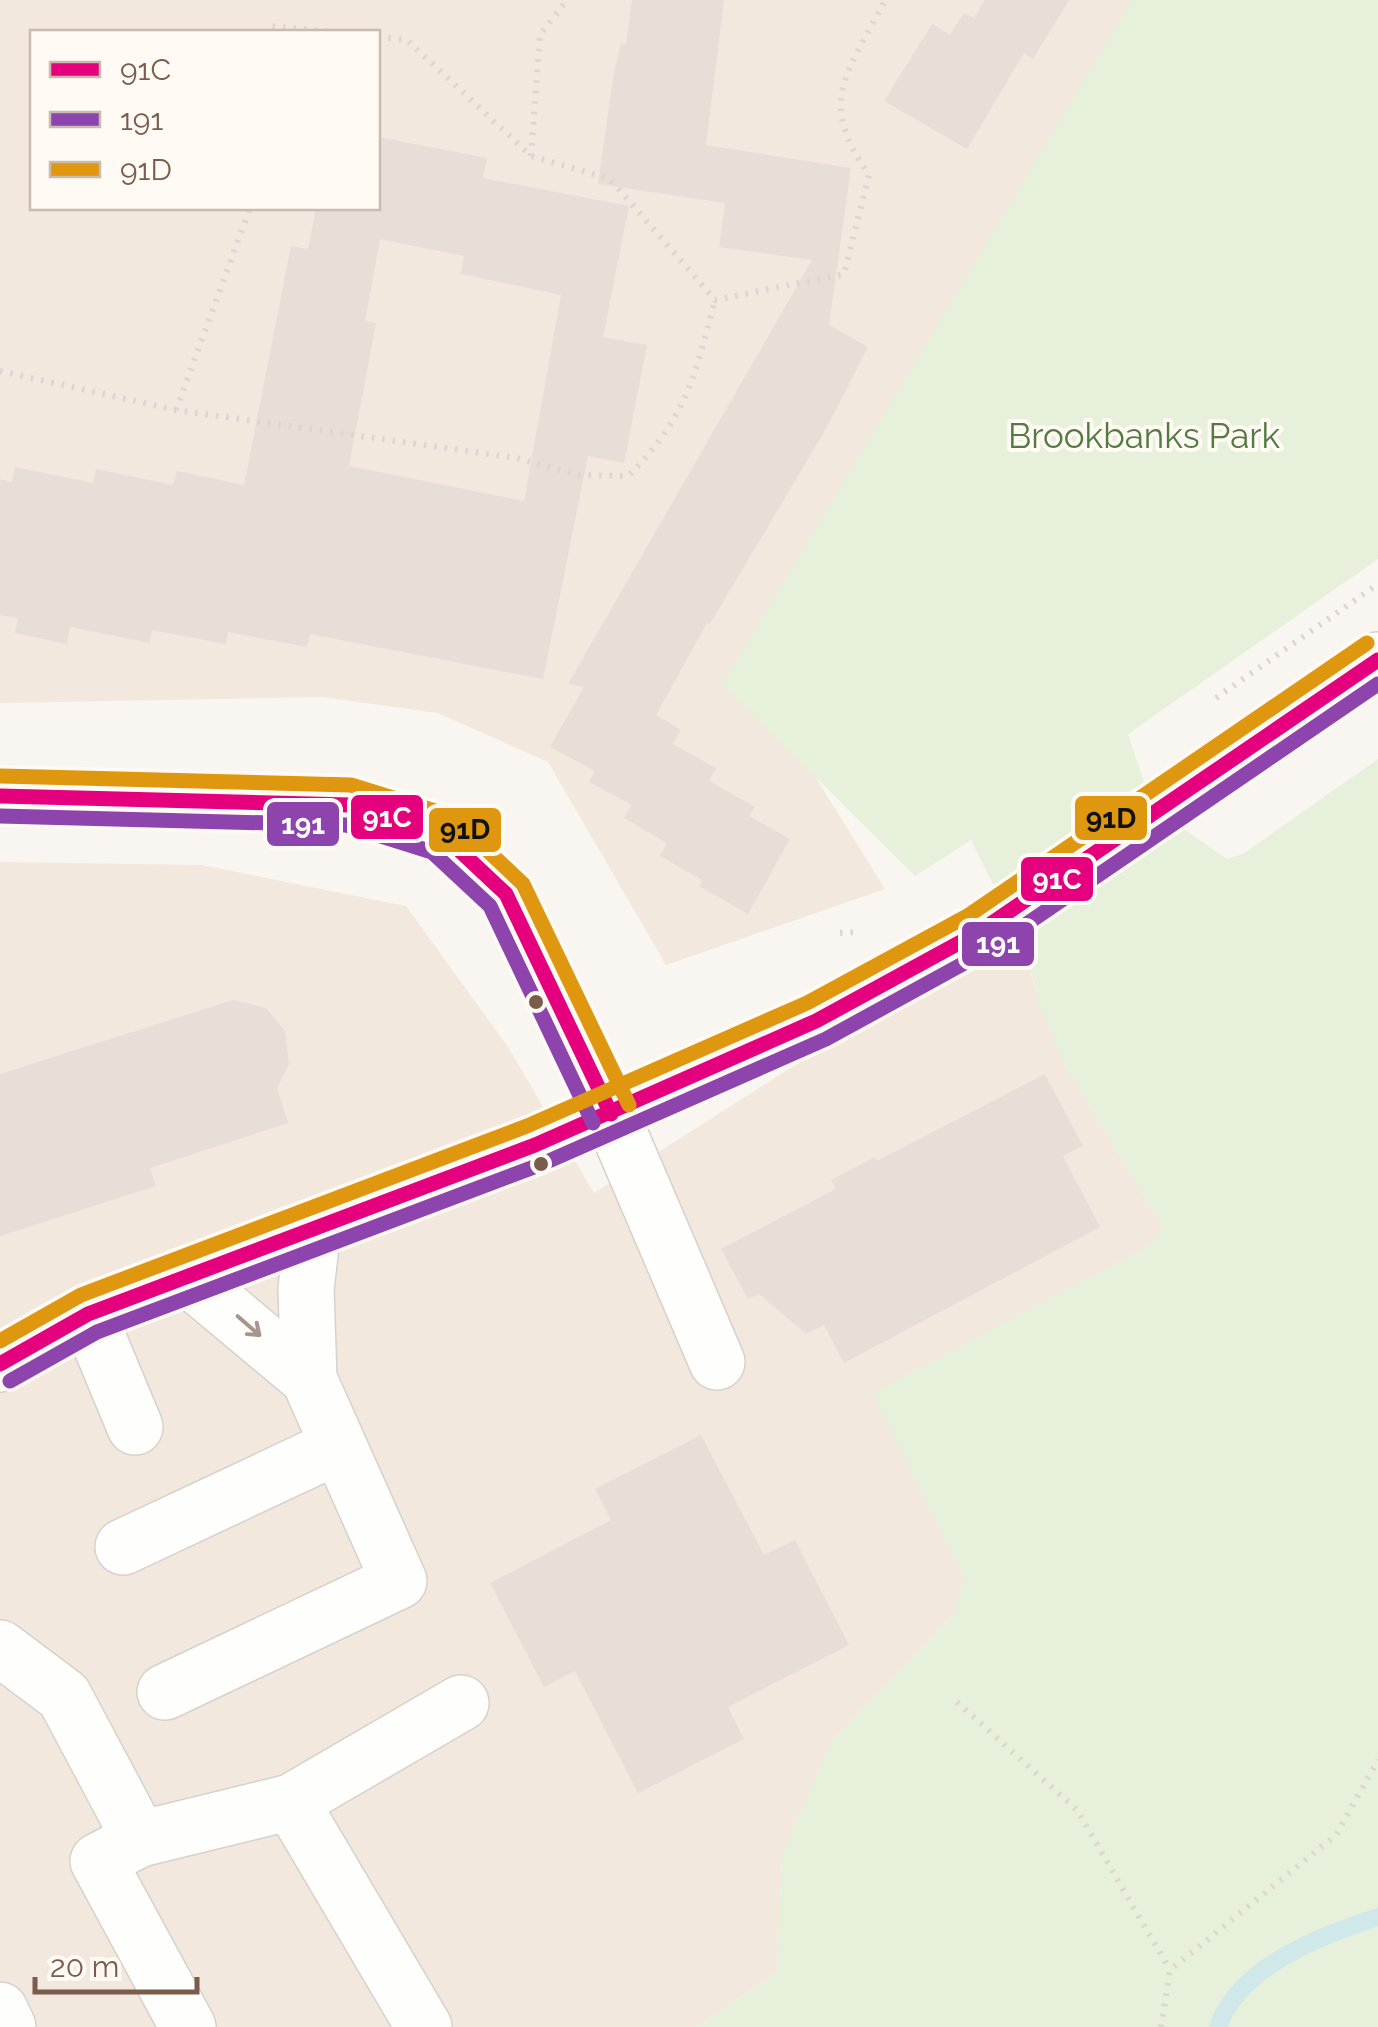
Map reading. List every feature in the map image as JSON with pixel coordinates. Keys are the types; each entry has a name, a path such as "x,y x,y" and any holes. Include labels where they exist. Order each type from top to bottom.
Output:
{"street":[{"path":"0,1364 88,1314 610,1114 816,1021 979,932 1378,660"},
{"path":"0,809 349,805 442,834 506,894 610,1114 716,1362"},
{"path":"165,1692 398,1581 309,1379 306,1289 313,1229"},
{"path":"187,1277 309,1379"},
{"path":"88,1314 134,1427"},
{"path":"123,1547 338,1446"},
{"path":"0,1648 64,1696 140,1839"},
{"path":"188,2027 98,1862 140,1839 291,1802 461,1703"},
{"path":"291,1802 424,2027"},
{"path":"0,2010 8,2027"}],"path":[{"path":"531,156 540,36 567,0"},
{"path":"714,300 844,274 869,175 844,138 840,90 885,0"},
{"path":"268,30 268,26 313,30"},
{"path":"380,37 407,40 531,156 610,179 714,300"},
{"path":"176,410 249,210"},
{"path":"0,372 176,410 516,458 578,475 628,476 650,454 691,392 714,300"},
{"path":"957,1702 1077,1810 1170,1970 1160,2027"},
{"path":"1170,1970 1336,1835 1378,1760"}],"shaded area":[{"path":"0,0 1163,0 747,667 885,889 666,965 548,762 438,713 322,697 0,703"},
{"path":"0,862 202,865 406,906 508,1047 594,1193 1014,926 1061,1059 1163,1228 1151,1245 873,1393 964,1579 954,1614 832,1740 782,1854 777,1972 697,2027 0,2027"}],"green space":[{"name":"Brookbanks Park","path":"1132,0 1378,0 1378,559 1128,734 1152,807 1227,859 1243,854 1378,759 1378,2027 697,2027 777,1972 782,1854 832,1740 954,1614 964,1579 872,1393 1151,1245 1163,1228 1061,1059 1035,995 1038,992 1014,926 971,840 915,876 722,684"}],"building":[{"path":"632,0 724,0 706,145 851,168 829,325 868,347 827,427 710,624 707,623 656,715 681,730 673,744 716,768 709,781 755,807 749,816 790,839 748,914 699,886 702,880 660,856 667,843 624,818 632,805 589,782 595,771 550,747 584,687 568,684 812,260 719,247 725,203 598,184 614,72 621,44 626,44"},
{"path":"985,0 1069,0 1033,59 1024,53 967,149 884,101 932,24 950,35 964,13 974,18"},
{"path":"380,137 487,158 483,178 629,206 603,337 647,345 624,463 588,456 543,679 310,634 307,647 228,632 226,644 152,630 150,643 70,627 67,644 15,633 18,618 0,615 0,479 12,482 15,467 93,483 96,469 173,485 177,471 244,485 291,246 308,249 316,210 380,210","holes":["380,239 464,256 461,274 561,295 524,501 349,466 376,323 365,321"]},
{"path":"233,1000 266,1008 285,1031 289,1064 277,1088 288,1123 150,1168 156,1186 0,1236 0,1074"},
{"path":"1045,1074 1083,1146 1063,1156 1100,1227 844,1363 824,1325 806,1334 759,1294 748,1299 721,1249 836,1189 831,1180 875,1157 877,1161"},
{"path":"701,1435 764,1555 795,1540 849,1645 728,1707 744,1739 638,1793 575,1671 544,1687 490,1583 611,1520 595,1489"}],"waterway":[{"path":"1218,2027 1244,1987 1284,1956 1378,1917"}],"transit line":[{"name":"91D","path":"0,1341 81,1295 527,1126 807,1003 969,915 1367,643"},
{"name":"91C","path":"0,1364 88,1314 535,1145 816,1021 979,932 1378,660"},
{"name":"191","path":"10,1381 97,1332 542,1164 826,1039 990,949 1378,684"},
{"name":"91D","path":"1,776 351,785 451,816 523,884 629,1105"},
{"name":"91C","path":"0,796 349,805 442,834 506,894 611,1114"},
{"name":"191","path":"0,816 346,825 432,852 490,906 593,1123"}]}
